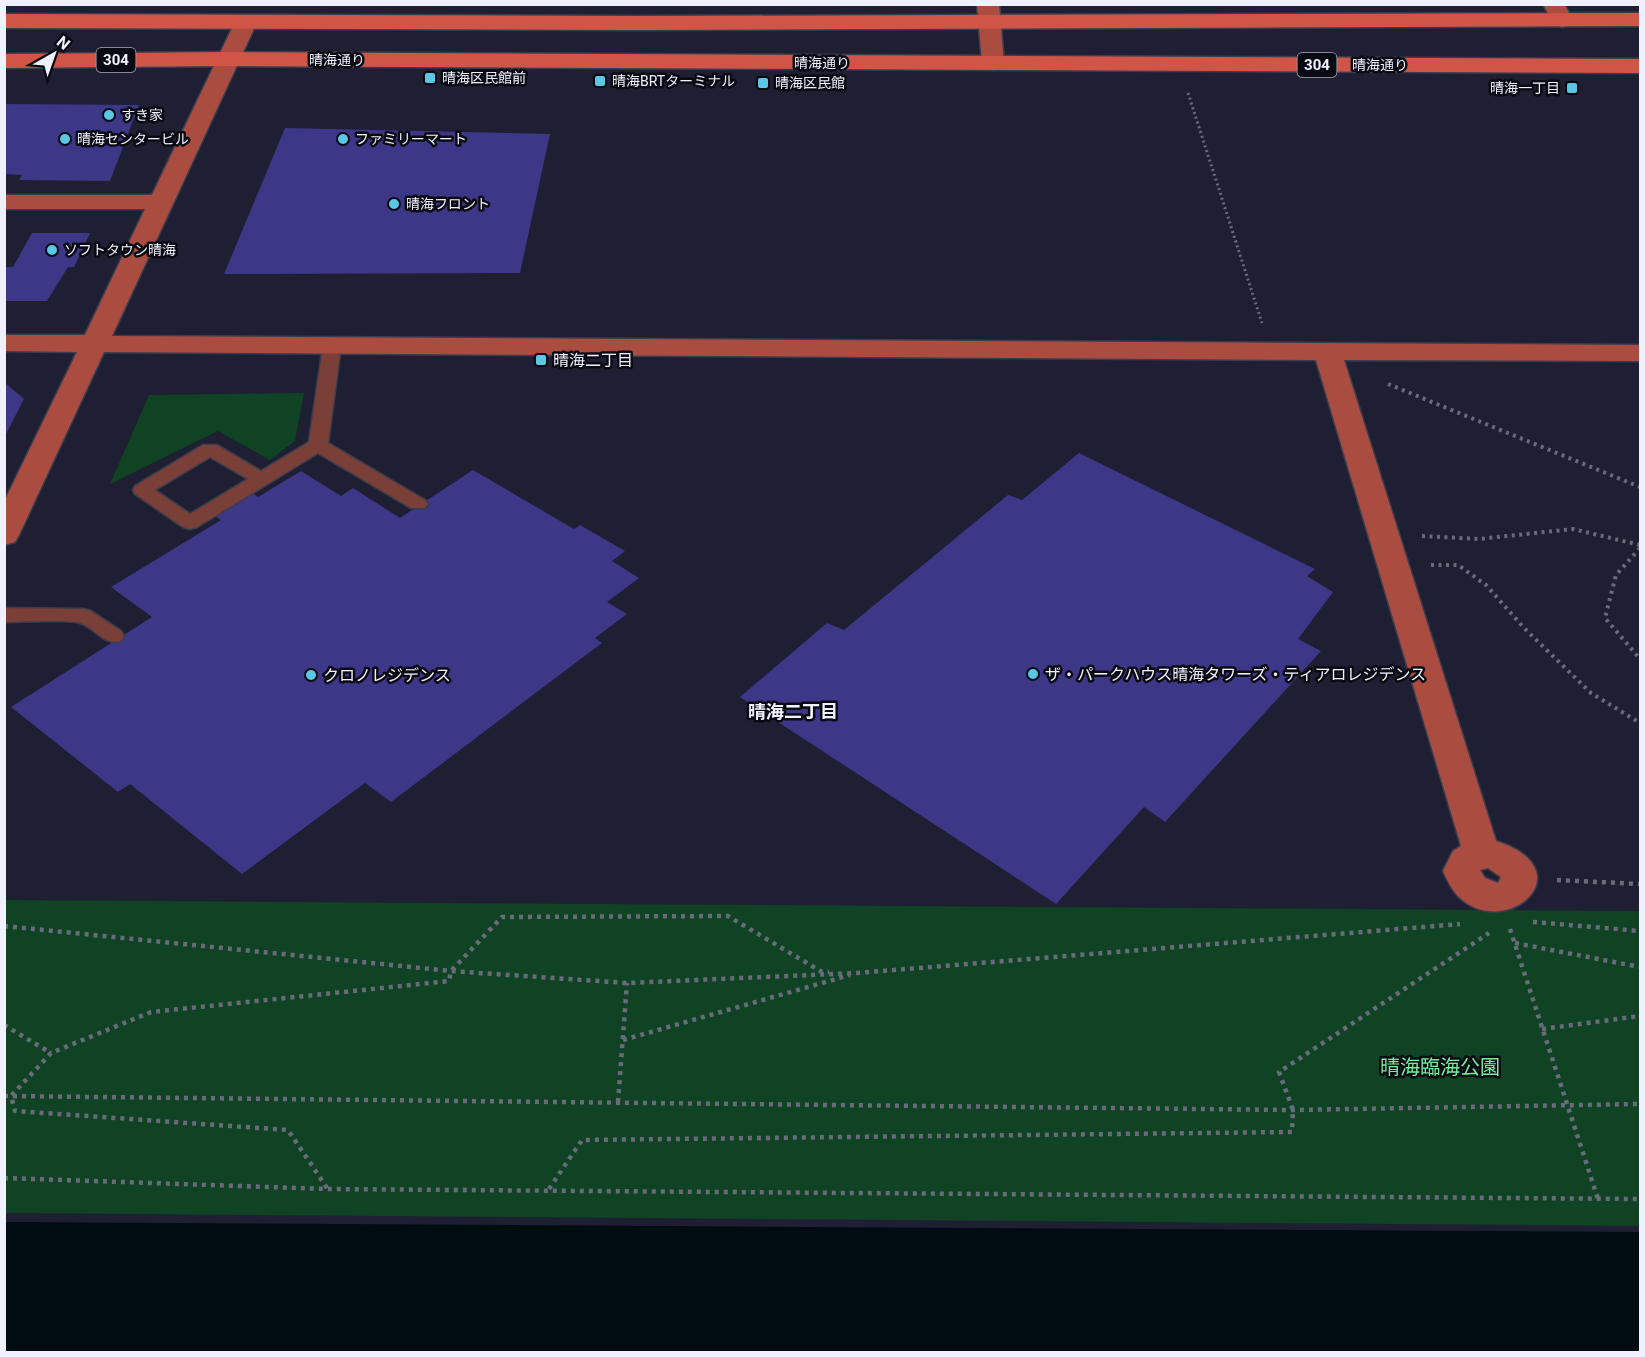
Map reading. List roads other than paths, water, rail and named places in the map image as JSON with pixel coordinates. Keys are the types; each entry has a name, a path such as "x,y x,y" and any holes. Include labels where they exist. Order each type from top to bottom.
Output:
{"main road":[{"name":"晴海通り","path":"4,21 637,23 1557,12 1641,20"},
{"name":"晴海通り","path":"990,20 1227,38 1641,39"},
{"name":"晴海通り","path":"4,61 228,59 1641,66"}],"street":[{"path":"990,20 993,63"},
{"path":"4,535 246,22"},
{"path":"4,202 161,202"},
{"path":"4,343 1328,353 1641,353"},
{"path":"1328,353 1482,855"}],"lane":[{"path":"318,445 332,346"},
{"path":"261,479 210,449 142,490 190,523 318,445"},
{"path":"318,445 417,504"},
{"path":"4,615 84,616 114,636"}],"place":[{"name":"晴海区民館前","path":"430,78"},
{"name":"晴海BRTターミナル","path":"600,81"},
{"name":"晴海区民館","path":"763,83"},
{"name":"晴海一丁目","path":"1572,88"},
{"name":"すき家","path":"109,115"},
{"name":"晴海センタービル","path":"65,139"},
{"name":"ファミリーマート","path":"343,139"},
{"name":"晴海フロント","path":"394,204"},
{"name":"ソフトタウン晴海","path":"52,250"},
{"name":"晴海二丁目","path":"541,360"},
{"name":"ザ・パークハウス晴海タワーズ・ティアロレジデンス","path":"1033,674"},
{"name":"クロノレジデンス","path":"311,675"}],"district":[{"name":"晴海二丁目","path":"793,711"}],"park label":[{"name":"晴海臨海公園","path":"1440,1067"}]}
